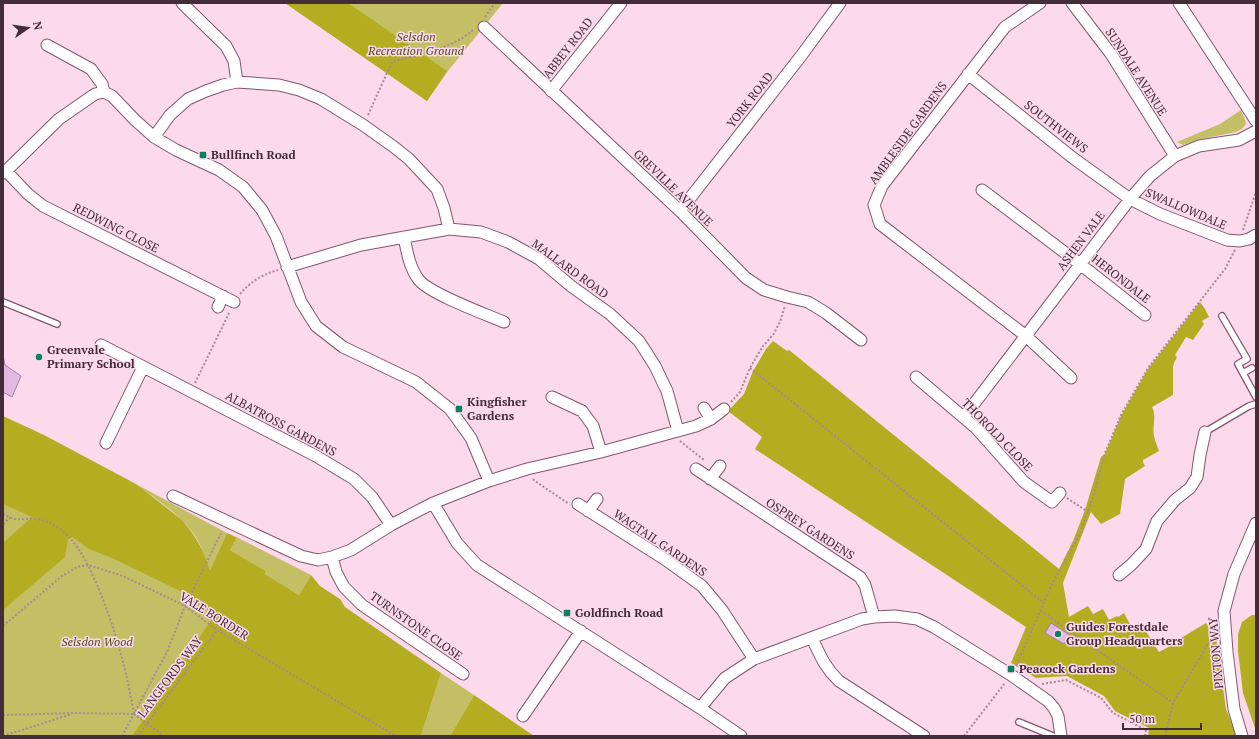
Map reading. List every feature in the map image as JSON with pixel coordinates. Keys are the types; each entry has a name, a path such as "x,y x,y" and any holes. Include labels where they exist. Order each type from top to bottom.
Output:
{"street":[{"path":"182,3 226,46 234,61 237,82"},
{"name":"ABBEY ROAD","path":"551,91 621,3"},
{"name":"YORK ROAD","path":"680,211 840,3"},
{"name":"AMBLESIDE GARDENS","path":"1040,3 1005,27 882,186 874,205 880,224 1026,336 1071,378"},
{"name":"SUNDALE AVENUE","path":"1072,3 1111,54 1175,156"},
{"path":"1179,3 1256,121"},
{"name":"GREVILLE AVENUE","path":"482,25 680,211 746,278 764,290 808,302 826,313 861,340"},
{"path":"46,45 91,69 102,84 104,92"},
{"name":"SOUTHVIEWS","path":"968,74 1073,158 1130,199"},
{"path":"154,137 170,115 188,99 223,85 237,82 279,85 299,90 321,99 363,125 394,147 414,164 437,189 444,208 449,229"},
{"path":"5,172 59,119 95,94 104,92 112,96 154,137 176,150 219,170 243,187 262,210 276,236 300,302 316,326 343,347 416,382 450,409 471,438 489,481"},
{"name":"ASHEN VALE","path":"964,418 1080,264 1130,199 1150,176 1175,156 1199,146 1239,140 1256,131"},
{"name":"REDWING CLOSE","path":"5,172 43,206 234,302"},
{"name":"HERONDALE","path":"982,190 1145,315"},
{"name":"SWALLOWDALE","path":"1130,199 1160,214 1227,240 1240,241"},
{"name":"MALLARD ROAD","path":"286,267 361,245 449,229 481,232 508,242 539,259 571,286 610,314 639,341 655,366 667,391 673,432"},
{"path":"1240,241 1249,239 1256,235"},
{"path":"404,237 412,268 420,281 437,292 504,322"},
{"path":"218,307 224,296"},
{"name":"ALBATROSS GARDENS","path":"101,345 316,456 354,479 372,497 391,525"},
{"path":"106,443 143,367"},
{"name":"THOROLD CLOSE","path":"916,377 976,428 1024,482 1052,502 1060,493"},
{"path":"552,397 565,398 582,411 593,426 601,452"},
{"path":"704,408 711,419"},
{"path":"173,496 302,556 318,560 351,550 391,525 433,503 489,481 527,469 601,452 696,426 711,419 724,408"},
{"path":"1119,576 1146,549 1156,521 1175,500 1190,488 1197,477 1205,432"},
{"path":"710,479 720,466"},
{"name":"OSPREY GARDENS","path":"696,469 860,577 865,585 874,617"},
{"path":"588,511 597,499"},
{"path":"433,503 457,543 477,564 741,736"},
{"name":"WAGTAIL GARDENS","path":"578,504 666,560 702,586 722,610 754,659"},
{"name":"PIXTON WAY","path":"1242,736 1234,709 1224,611 1234,574 1256,523"},
{"name":"TURNSTONE CLOSE","path":"332,557 336,572 344,587 362,605 463,674"},
{"path":"700,708 725,678 754,659 862,619 895,616 917,619 934,626 1033,690 1048,701 1054,708 1058,716 1061,736"},
{"path":"523,716 581,631"},
{"path":"812,638 825,665 839,681 924,736"}],"lane":[{"path":"3,302 57,324"},
{"path":"1222,316 1247,359 1238,364 1256,397"},
{"path":"1243,373 1252,368"},
{"path":"1205,432 1249,406 1256,404"},
{"path":"1019,722 1053,736"}],"path":[{"path":"363,125 392,62 446,46 466,36 482,25 495,3"},
{"path":"964,736 1010,675 1051,586 1080,534 1095,491 1105,453 1121,415 1148,368 1225,269 1240,241 1256,192"},
{"path":"191,391 234,302 255,280 268,273 286,267"},
{"path":"724,408 740,392 750,368 763,346 773,335 780,322 787,297"},
{"path":"750,368 1044,603"},
{"path":"673,432 679,441 704,460 696,469"},
{"path":"527,469 535,481 575,508 578,504"},
{"path":"1060,493 1088,512"},
{"path":"3,514 15,519 36,519 51,525 65,532 80,552 100,589 113,627 127,678 134,714"},
{"path":"3,524 11,517"},
{"path":"122,736 167,652 185,606 227,521"},
{"path":"3,626 62,576 77,567 88,565"},
{"name":"VALE BORDER","path":"88,565 123,576 185,606 217,630 396,736"},
{"path":"1040,610 1174,702"},
{"path":"1165,736 1174,702 1225,615"},
{"name":"LANGFORDS WAY","path":"138,736 146,723 217,630"},
{"path":"1033,690 1042,684 1066,680 1101,698 1113,713 1146,730 1146,736"},
{"path":"3,736 75,713"},
{"path":"3,715 75,713 134,714 164,736"}],"green space":[{"name":"Selsdon Recreation Ground","path":"285,3 503,3 448,71 427,101"},
{"path":"1241,110 1246,124 1242,129 1236,132 1201,139 1183,145 1177,142 1220,124"},
{"path":"136,484 227,533 210,570 200,544 183,521"},
{"name":"Selsdon Wood","path":"3,493 131,554 418,736 3,736"},
{"path":"238,538 311,575 299,595 265,574 266,571 230,550"},
{"path":"441,673 474,695 450,736 421,736"}],"shaded area":[{"path":"285,3 348,3 447,71 427,101"},
{"path":"1200,302 1209,317 1202,321 1204,324 1193,340 1186,337 1175,355 1177,357 1173,367 1173,395 1152,407 1154,414 1154,436 1159,451 1143,460 1145,466 1125,479 1120,514 1101,524 1091,512 1063,583 1069,617 1088,606 1093,614 1103,609 1109,620 1124,613 1132,628 1130,630 1131,632 1140,627 1147,633 1159,652 1176,643 1176,641 1206,623 1216,638 1226,709 1237,736 1148,736 1149,728 1115,711 1104,696 1067,676 1036,678 1011,663 1026,627 755,449 762,437 728,411 744,394 753,371 766,349 773,341 787,351 789,350 1059,569 1073,541 1085,510 1101,457 1105,454 1121,416 1148,369"},
{"path":"3,416 44,435 136,484 181,519 191,531 198,543 210,570 227,533 238,538 230,550 266,571 265,574 299,595 311,575 320,586 340,599 345,607 441,673 421,736 132,736 214,616 214,612 205,603 112,558 89,549 72,537 68,539 65,557 3,610 3,543 32,517 3,504"},
{"path":"1252,615 1256,615 1256,731 1243,693 1238,651 1238,634 1242,622"},
{"path":"474,695 534,736 450,736"}],"building":[{"name":"Greenvale Primary School","path":"3,356 5,365 21,376 12,397 3,392"},
{"name":"Guides Forestdale Group Headquarters","path":"1051,623 1070,635 1064,644 1045,633"}],"place":[{"name":"Bullfinch Road","path":"203,155"},
{"name":"Greenvale Primary School","path":"39,357"},
{"name":"Kingfisher Gardens","path":"459,409"},
{"name":"Goldfinch Road","path":"567,613"},
{"name":"Guides Forestdale Group Headquarters","path":"1058,634"},
{"name":"Peacock Gardens","path":"1011,669"}]}
